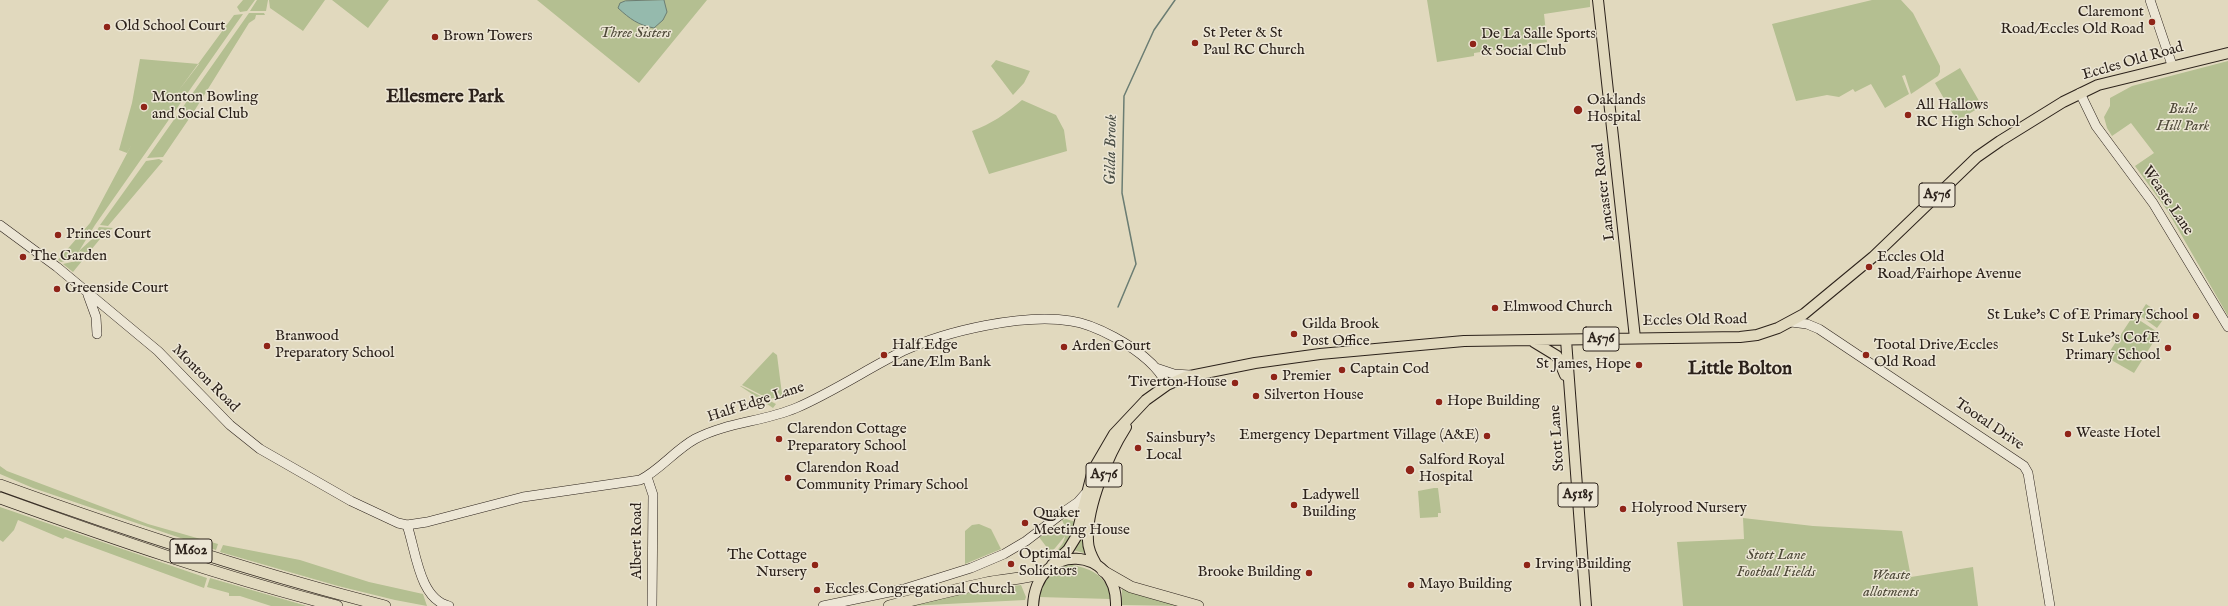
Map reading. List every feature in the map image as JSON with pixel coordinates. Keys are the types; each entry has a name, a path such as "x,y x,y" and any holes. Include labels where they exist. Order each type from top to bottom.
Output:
{"highway":[{"name":"M602","path":"0,485 168,544 248,569 385,606"},
{"name":"M602","path":"0,498 144,549 245,581 337,606"},
{"path":"1100,568 1131,587 1198,606"},
{"path":"889,606 987,583 1019,580 1043,573"}],"main road":[{"name":"Lancaster Road","path":"1598,0 1635,338"},
{"path":"2150,0 2172,65"},
{"name":"Eccles Old Road","path":"1135,412 1146,400 1167,385 1191,375 1255,363 1353,351 1464,341 1740,337 1757,335 1791,322 1804,314 1873,257 1977,157 2000,140 2080,93 2098,85 2172,65 2228,53"},
{"name":"Weaste Lane","path":"2080,93 2096,126 2153,203 2228,327"},
{"name":"Monton Road","path":"0,225 86,291 158,351 230,425 260,449 351,501 407,525"},
{"path":"86,291 95,311 97,334"},
{"name":"Lancaster Road","path":"1633,309 1641,328 1659,337"},
{"name":"Tootal Drive","path":"1804,314 1819,329"},
{"name":"Half Edge Lane","path":"407,525 427,522 523,497 633,482 647,477 685,444 697,438 721,428 770,417 792,410 820,398 905,350 964,331 1023,320 1074,321 1093,327 1120,340 1156,368 1167,385"},
{"name":"Tootal Drive","path":"1791,322 1807,324 1819,329 2024,466 2028,473 2050,606"},
{"name":"Stott Lane","path":"1566,340 1586,606"},
{"path":"1530,341 1543,346 1557,356 1569,384"},
{"path":"1156,368 1174,374 1191,375"},
{"name":"A576","path":"1116,603 1111,584 1100,568 1088,542 1085,494 1093,470 1106,446 1124,422 1135,412"},
{"name":"A576","path":"1033,602 1035,588 1043,573 1052,566 1074,543 1111,457 1135,412"},
{"name":"Albert Road","path":"647,477 653,495 652,606"},
{"path":"823,606 904,588 971,568 1004,554 1026,541 1078,502 1085,494"},
{"path":"1064,512 1086,513"},
{"path":"407,525 428,592 438,602 449,606"},
{"name":"A576","path":"1052,566 1065,560 1076,559 1100,568"}],"green space":[{"path":"243,0 255,0 247,11 240,12 237,7"},
{"path":"257,0 268,0 266,11 250,11"},
{"path":"269,0 325,0 303,31 270,8"},
{"path":"332,0 389,0 368,28"},
{"name":"Three Sisters","path":"537,0 707,0 639,83"},
{"path":"1427,0 1590,0 1590,7 1544,14 1547,42 1474,53 1474,56 1437,62"},
{"path":"1872,0 1901,0 1913,13 1940,66 1938,76 1911,94 1905,75 1902,76 1909,94 1885,108 1871,84 1855,92 1853,89 1839,97 1827,95 1796,101 1772,24"},
{"path":"249,13 264,13 265,15 256,15 255,19 249,23 193,113 163,157 147,158"},
{"path":"243,14 95,225 76,256 73,259 61,262 58,260 90,223 132,144 127,153 119,150 132,103 140,59 198,64 234,15"},
{"path":"996,60 1030,71 1024,83 1013,95 991,66"},
{"name":"Buile Hill Park","path":"2228,61 2228,316 2167,210 2135,166 2154,153 2131,123 2112,136 2107,128 2104,117 2110,106 2110,98 2132,86"},
{"path":"1960,68 1982,106 1957,121 1935,83"},
{"path":"1022,100 1056,115 1064,130 1067,151 989,174 972,131 998,118"},
{"path":"159,159 163,161 108,226 100,225 146,161"},
{"path":"99,227 113,228 100,239 73,272 63,264 76,261 80,250 91,240"},
{"path":"2146,304 2165,317 2157,328 2139,315"},
{"path":"2133,316 2159,333 2134,373 2106,357"},
{"path":"773,352 777,355 782,394 781,399 779,393 774,396 778,400 772,398 771,400 742,385"},
{"path":"741,386 776,404 773,408"},
{"path":"0,466 7,471 148,524 218,544 216,550 33,488 0,474"},
{"path":"1438,488 1441,513 1438,513 1438,517 1420,518 1418,491"},
{"path":"0,507 207,578 204,588 65,537 63,539 18,520 14,530 3,542 0,540"},
{"path":"1743,518 1813,526 1902,531 1911,577 1973,567 1978,606 1683,606 1677,542 1744,539"},
{"path":"1066,519 1076,522 1069,540 1059,552 1047,559 1057,551 1063,542 1065,537 1065,526 1062,520"},
{"path":"979,524 991,529 1001,549 965,564 965,531 972,525"},
{"path":"1084,526 1086,551 1084,553 1073,550"},
{"path":"1063,528 1065,536 1051,553 1039,537"},
{"path":"223,545 300,560 369,582 423,594 427,606 338,586 220,552"},
{"path":"1072,565 1087,569 1098,575 1106,585 1111,599 1038,597 1040,590 1049,574 1059,568"},
{"path":"210,578 307,606 271,606 240,596 229,596 229,593 207,587"},
{"path":"1021,585 1026,597 1025,600 908,606 958,594"},
{"path":"1122,588 1184,606 1122,605"}],"water":[{"path":"664,0 667,12 663,20 654,28 634,21 618,8 620,3 625,1"}],"waterway":[{"name":"Gilda Brook","path":"1118,307 1136,264 1122,193 1124,96 1154,30 1175,0"}],"place":[{"name":"Claremont Road/Eccles Old Road","path":"2152,22"},
{"name":"Old School Court","path":"107,27"},
{"name":"Brown Towers","path":"435,37"},
{"name":"St Peter & St Paul RC Church","path":"1195,43"},
{"name":"De La Salle Sports & Social Club","path":"1473,44"},
{"name":"Monton Bowling and Social Club","path":"144,107"},
{"name":"Oaklands Hospital","path":"1578,110"},
{"name":"All Hallows RC High School","path":"1908,115"},
{"name":"Princes Court","path":"58,235"},
{"name":"The Garden","path":"23,257"},
{"name":"Eccles Old Road/Fairhope Avenue","path":"1869,267"},
{"name":"Greenside Court","path":"57,289"},
{"name":"Elmwood Church","path":"1495,308"},
{"name":"St Luke's C of E Primary School","path":"2196,316"},
{"name":"Gilda Brook Post Office","path":"1294,334"},
{"name":"Branwood Preparatory School","path":"267,346"},
{"name":"Arden Court","path":"1064,347"},
{"name":"St Luke's CofE Primary School","path":"2168,348"},
{"name":"Half Edge Lane/Elm Bank","path":"884,355"},
{"name":"Tootal Drive/Eccles Old Road","path":"1866,355"},
{"name":"St James, Hope","path":"1639,365"},
{"name":"Captain Cod","path":"1342,370"},
{"name":"Premier","path":"1274,377"},
{"name":"Tiverton House","path":"1235,383"},
{"name":"Silverton House","path":"1256,396"},
{"name":"Hope Building","path":"1439,402"},
{"name":"Weaste Hotel","path":"2068,434"},
{"name":"Emergency Department Village (A&E)","path":"1487,436"},
{"name":"Clarendon Cottage Preparatory School","path":"779,439"},
{"name":"Sainsbury's Local","path":"1138,448"},
{"name":"Salford Royal Hospital","path":"1410,470"},
{"name":"Clarendon Road Community Primary School","path":"788,478"},
{"name":"Ladywell Building","path":"1294,505"},
{"name":"Holyrood Nursery","path":"1623,509"},
{"name":"Quaker Meeting House","path":"1025,523"},
{"name":"Optimal Solicitors","path":"1011,564"},
{"name":"The Cottage Nursery","path":"815,565"},
{"name":"Irving Building","path":"1527,565"},
{"name":"Brooke Building","path":"1309,573"},
{"name":"Mayo Building","path":"1411,585"},
{"name":"Eccles Congregational Church","path":"817,590"}],"district":[{"name":"Ellesmere Park","path":"445,98"},
{"name":"Little Bolton","path":"1740,370"}],"park label":[{"name":"Stott Lane Football Fields","path":"1776,564"},
{"name":"Weaste allotments","path":"1891,584"}]}
